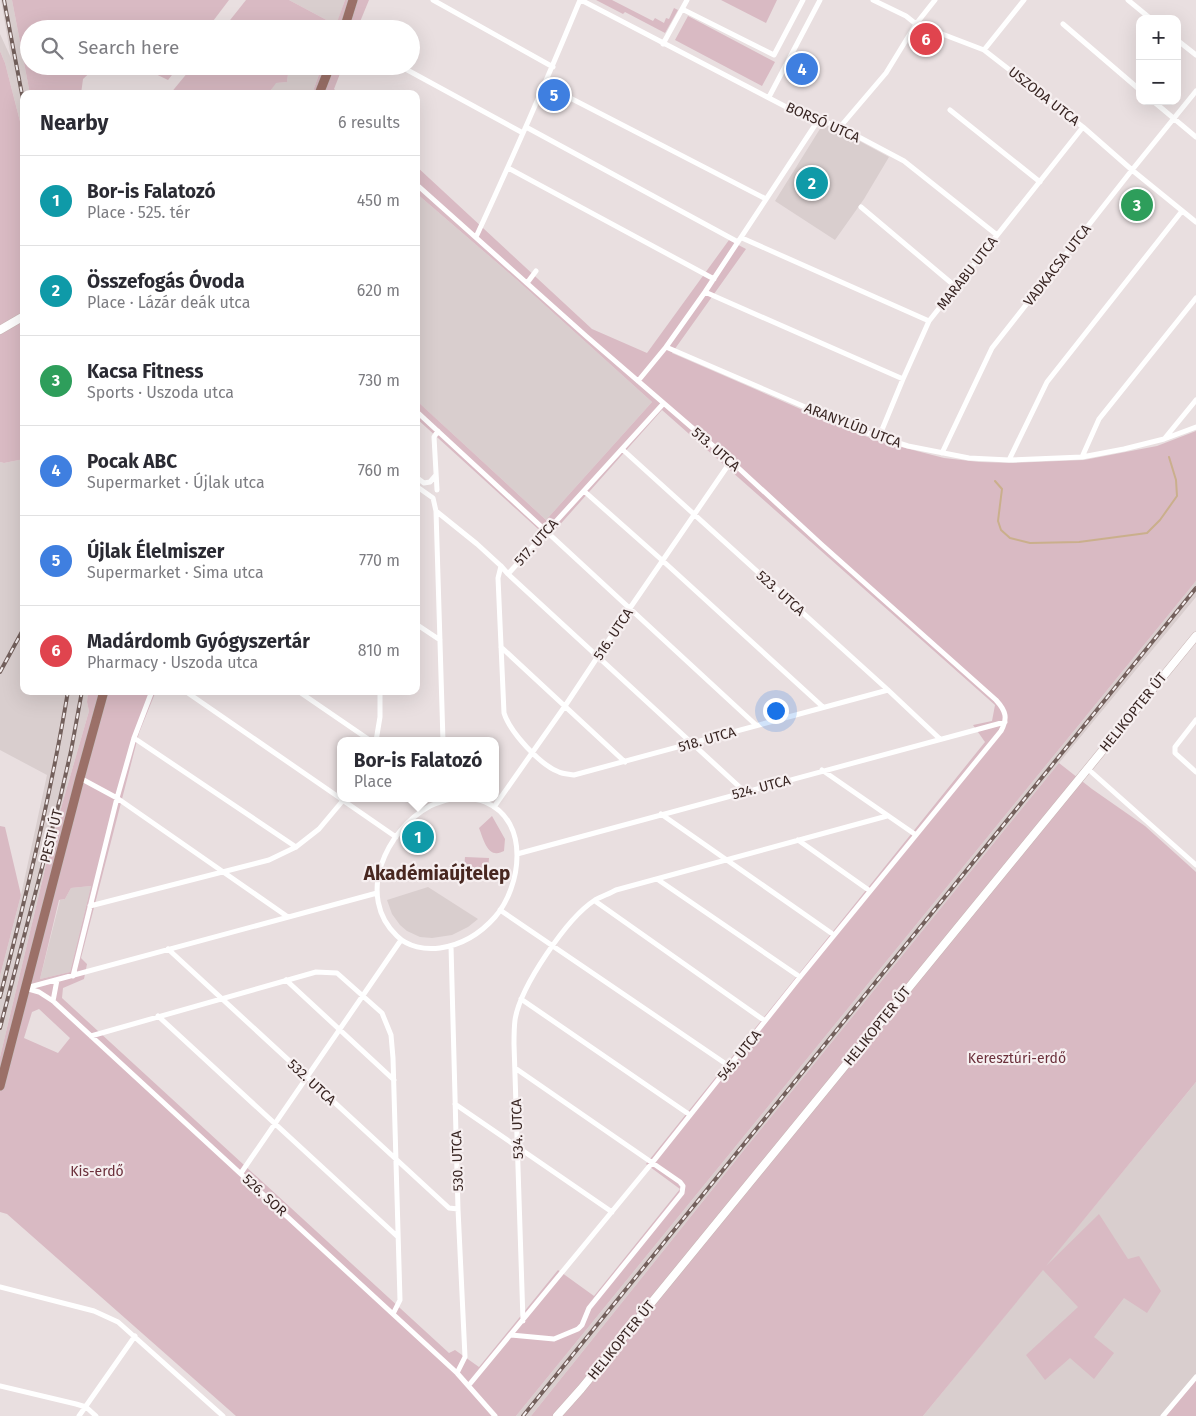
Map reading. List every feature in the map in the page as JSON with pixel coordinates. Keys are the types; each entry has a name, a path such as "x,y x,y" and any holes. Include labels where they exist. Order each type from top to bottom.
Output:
{"main road":[{"path":"347,20 353,0"},
{"path":"321,90 326,75"},
{"name":"PESTI ÚT","path":"0,1086 103,695"}],"street":[{"path":"432,0 553,66"},
{"path":"476,237 545,85 580,0"},
{"name":"BORSÓ UTCA","path":"580,0 794,110 840,127 904,161 997,235"},
{"path":"663,44 687,0"},
{"path":"682,9 774,55 802,0"},
{"path":"769,97 820,0"},
{"name":"USZODA UTCA","path":"873,0 906,16 916,24 984,50 1083,127 1196,222"},
{"path":"840,127 886,73 916,24 935,0"},
{"path":"984,50 1024,0"},
{"path":"1128,0 1146,15"},
{"path":"1063,24 1136,87"},
{"path":"1181,43 1196,55"},
{"path":"417,75 523,133"},
{"path":"545,85 766,199"},
{"name":"VADKACSA UTCA","path":"942,453 992,348 1196,91"},
{"path":"1157,105 1196,138"},
{"path":"950,110 1040,182"},
{"path":"638,382 706,292 819,119"},
{"path":"526,127 740,240 929,321"},
{"name":"MARABU UTCA","path":"879,437 929,321 1083,127"},
{"path":"508,168 714,279"},
{"name":"513. UTCA","path":"420,188 638,382 730,461 996,700 1004,708 1005,722"},
{"path":"861,207 956,287"},
{"path":"1009,460 1047,382 1182,211"},
{"path":"527,283 536,271"},
{"path":"706,292 903,380"},
{"path":"1082,457 1099,419 1196,298"},
{"path":"0,330 20,318"},
{"name":"ARANYLÚD UTCA","path":"666,347 843,424 908,446 970,458 1009,460 1082,457 1164,439 1196,427"},
{"path":"1164,439 1196,400"},
{"name":"517. UTCA","path":"501,566 508,574 663,404"},
{"path":"420,415 756,725"},
{"path":"437,490 434,437 438,431"},
{"name":"523. UTCA","path":"622,449 940,738"},
{"name":"516. UTCA","path":"499,799 565,706 730,461"},
{"path":"420,480 424,483 430,482 436,474"},
{"path":"420,489 433,498 436,511 443,737"},
{"path":"584,491 663,560 823,707"},
{"path":"436,511 501,566"},
{"name":"517. UTCA","path":"501,566 498,578 504,713 510,728 532,752"},
{"path":"508,574 745,792"},
{"path":"420,627 440,640"},
{"name":"HELIKOPTER ÚT","path":"557,1416 1196,636"},
{"path":"501,648 625,762"},
{"name":"518. UTCA","path":"532,752 560,773 574,775 888,690"},
{"path":"73,976 117,798 134,738 150,695"},
{"path":"191,695 337,796"},
{"path":"304,695 365,737"},
{"path":"377,737 380,717 380,695"},
{"path":"1196,720 1175,748 1175,753 1196,772"},
{"name":"524. UTCA","path":"518,854 940,738 1005,722"},
{"name":"545. UTCA","path":"469,1385 690,1116 800,977 1001,731 1005,722"},
{"path":"134,738 296,847"},
{"path":"1088,768 1196,864"},
{"path":"822,770 916,835"},
{"path":"80,778 117,798 288,916"},
{"path":"90,906 269,860 296,847 320,829 340,802"},
{"path":"346,802 396,837"},
{"path":"438,802 422,811 411,820 396,837 385,855 377,893 379,909 392,931 401,940 417,947 430,949 451,946 463,942 476,934 500,910 511,888 515,877 518,854 515,838 504,817 494,806 484,802"},
{"name":"516. UTCA","path":"494,806 497,802"},
{"path":"661,814 834,935"},
{"name":"534. UTCA","path":"523,1321 515,1020 527,986 552,946 572,920 594,901 616,890 887,816"},
{"path":"798,840 870,891"},
{"path":"657,879 800,977"},
{"path":"25,988 377,893"},
{"path":"594,901 765,1021"},
{"path":"500,910 729,1066"},
{"path":"241,1173 401,940"},
{"name":"530. UTCA","path":"451,946 458,1209 465,1357 457,1373"},
{"name":"532. UTCA","path":"168,949 449,1208 458,1209"},
{"path":"91,1036 316,972 337,973 382,1013 391,1035 394,1080 400,1300 393,1314"},
{"path":"53,1001 57,980"},
{"path":"286,980 394,1080"},
{"name":"526. SOR","path":"25,988 39,992 53,1001 457,1373 494,1416"},
{"path":"521,1000 690,1116"},
{"path":"158,1016 398,1237"},
{"path":"511,1335 554,1339 578,1329 582,1325 589,1308 682,1193 683,1186 680,1182 515,1068"},
{"path":"455,1104 612,1212"},
{"path":"0,1287 94,1311 118,1322 223,1416"},
{"path":"80,1416 135,1336"},
{"path":"1163,1416 1196,1377"},
{"path":"0,1386 86,1407 96,1416"}],"shaded area":[{"path":"1,0 12,0 20,42 20,75 26,75 29,90 20,90 20,121 5,63 0,51 0,34 11,58"},
{"path":"289,0 345,0 338,20 327,20"},
{"path":"288,75 319,75 313,90 271,90 275,83 287,82"},
{"path":"823,124 839,130 889,157 864,199 835,240 775,201"},
{"path":"420,196 517,280 652,402 546,520 420,404"},
{"path":"20,460 20,695 88,695 89,711 47,861 0,1057 0,976 21,895 47,775 0,750 0,462"},
{"path":"1196,581 1196,597 744,1150 531,1416 516,1416"},
{"path":"91,886 70,972 40,979 60,900 65,899 71,888"},
{"path":"428,887 478,919 468,927 452,935 432,938 420,937 407,931 392,914 387,900"},
{"path":"1196,1082 1196,1380 1166,1416 923,1416"}],"green space":[{"path":"12,0 229,0 214,20 20,20 20,42"},
{"path":"246,0 289,0 327,20 230,20"},
{"path":"345,0 369,0 361,20 338,20"},
{"path":"596,0 612,0 653,21 655,18 664,23 666,18 669,19 674,8 678,10 665,33 625,12 623,14"},
{"path":"721,0 777,0 766,23"},
{"path":"688,16 775,62 762,86 675,40"},
{"path":"0,51 5,63 20,121 20,460 0,462"},
{"path":"26,75 87,75 83,79 82,90 29,90"},
{"path":"158,75 172,75 168,80"},
{"path":"186,75 288,75 287,82 276,83 271,90 173,90"},
{"path":"319,75 339,75 335,90 313,90"},
{"name":"Kis-erdő","path":"420,170 592,329 647,353 729,240 746,249 672,353 878,441 944,458 1013,463 1084,460 1157,446 1196,431 1196,581 516,1416 236,1416 7,1214 0,1212 0,1057 47,861 89,711 88,695 154,695 139,733 81,958 87,964 84,979 63,988 62,998 449,1353 455,1350 479,1367 558,1270 594,1296 680,1189 646,1164 985,742 973,725 992,721 995,705 662,410 548,538 420,422 420,404 546,520 652,402 517,280 420,196","holes":["91,886 70,972 40,979 59,900 65,899 71,888","39,1009 70,1038 58,1053 24,1038 32,1012"]},
{"name":"Keresztúri-erdő","path":"1059,763 1145,826 1196,872 1196,1082 1046,1266 1099,1214 1128,1259 1139,1256 1161,1291 1147,1313 1124,1298 1094,1337 1114,1353 1094,1379 1070,1358 1045,1380 1026,1355 1078,1307 1043,1270 923,1416 531,1416 744,1150"},
{"path":"492,816 505,839 504,851 497,853 489,850 479,828"},
{"path":"0,826 5,827 21,895 0,976"},
{"path":"465,857 489,858 488,871 464,869"},
{"path":"1196,1380 1196,1416 1166,1416"}],"waterway":[{"path":"995,481 1002,489 998,521 1001,530 1010,538 1030,543 1079,542 1147,533 1160,520 1177,496 1176,480 1169,457"}],"railway":[{"path":"4,0 21,90"},
{"path":"523,1416 1196,588"},
{"path":"0,672 20,635"},
{"path":"0,997 37,845 67,695"},
{"path":"0,1028 60,799 81,695"}],"place":[{"name":"Madárdomb Gyógyszertár","path":"926,39"},
{"name":"Pocak ABC","path":"802,69"},
{"name":"Újlak Élelmiszer","path":"554,95"},
{"name":"Összefogás Óvoda","path":"812,183"},
{"name":"Kacsa Fitness","path":"1137,205"},
{"name":"Bor-is Falatozó","path":"418,837"}],"district":[{"name":"Akadémiaújtelep","path":"437,873"}]}
